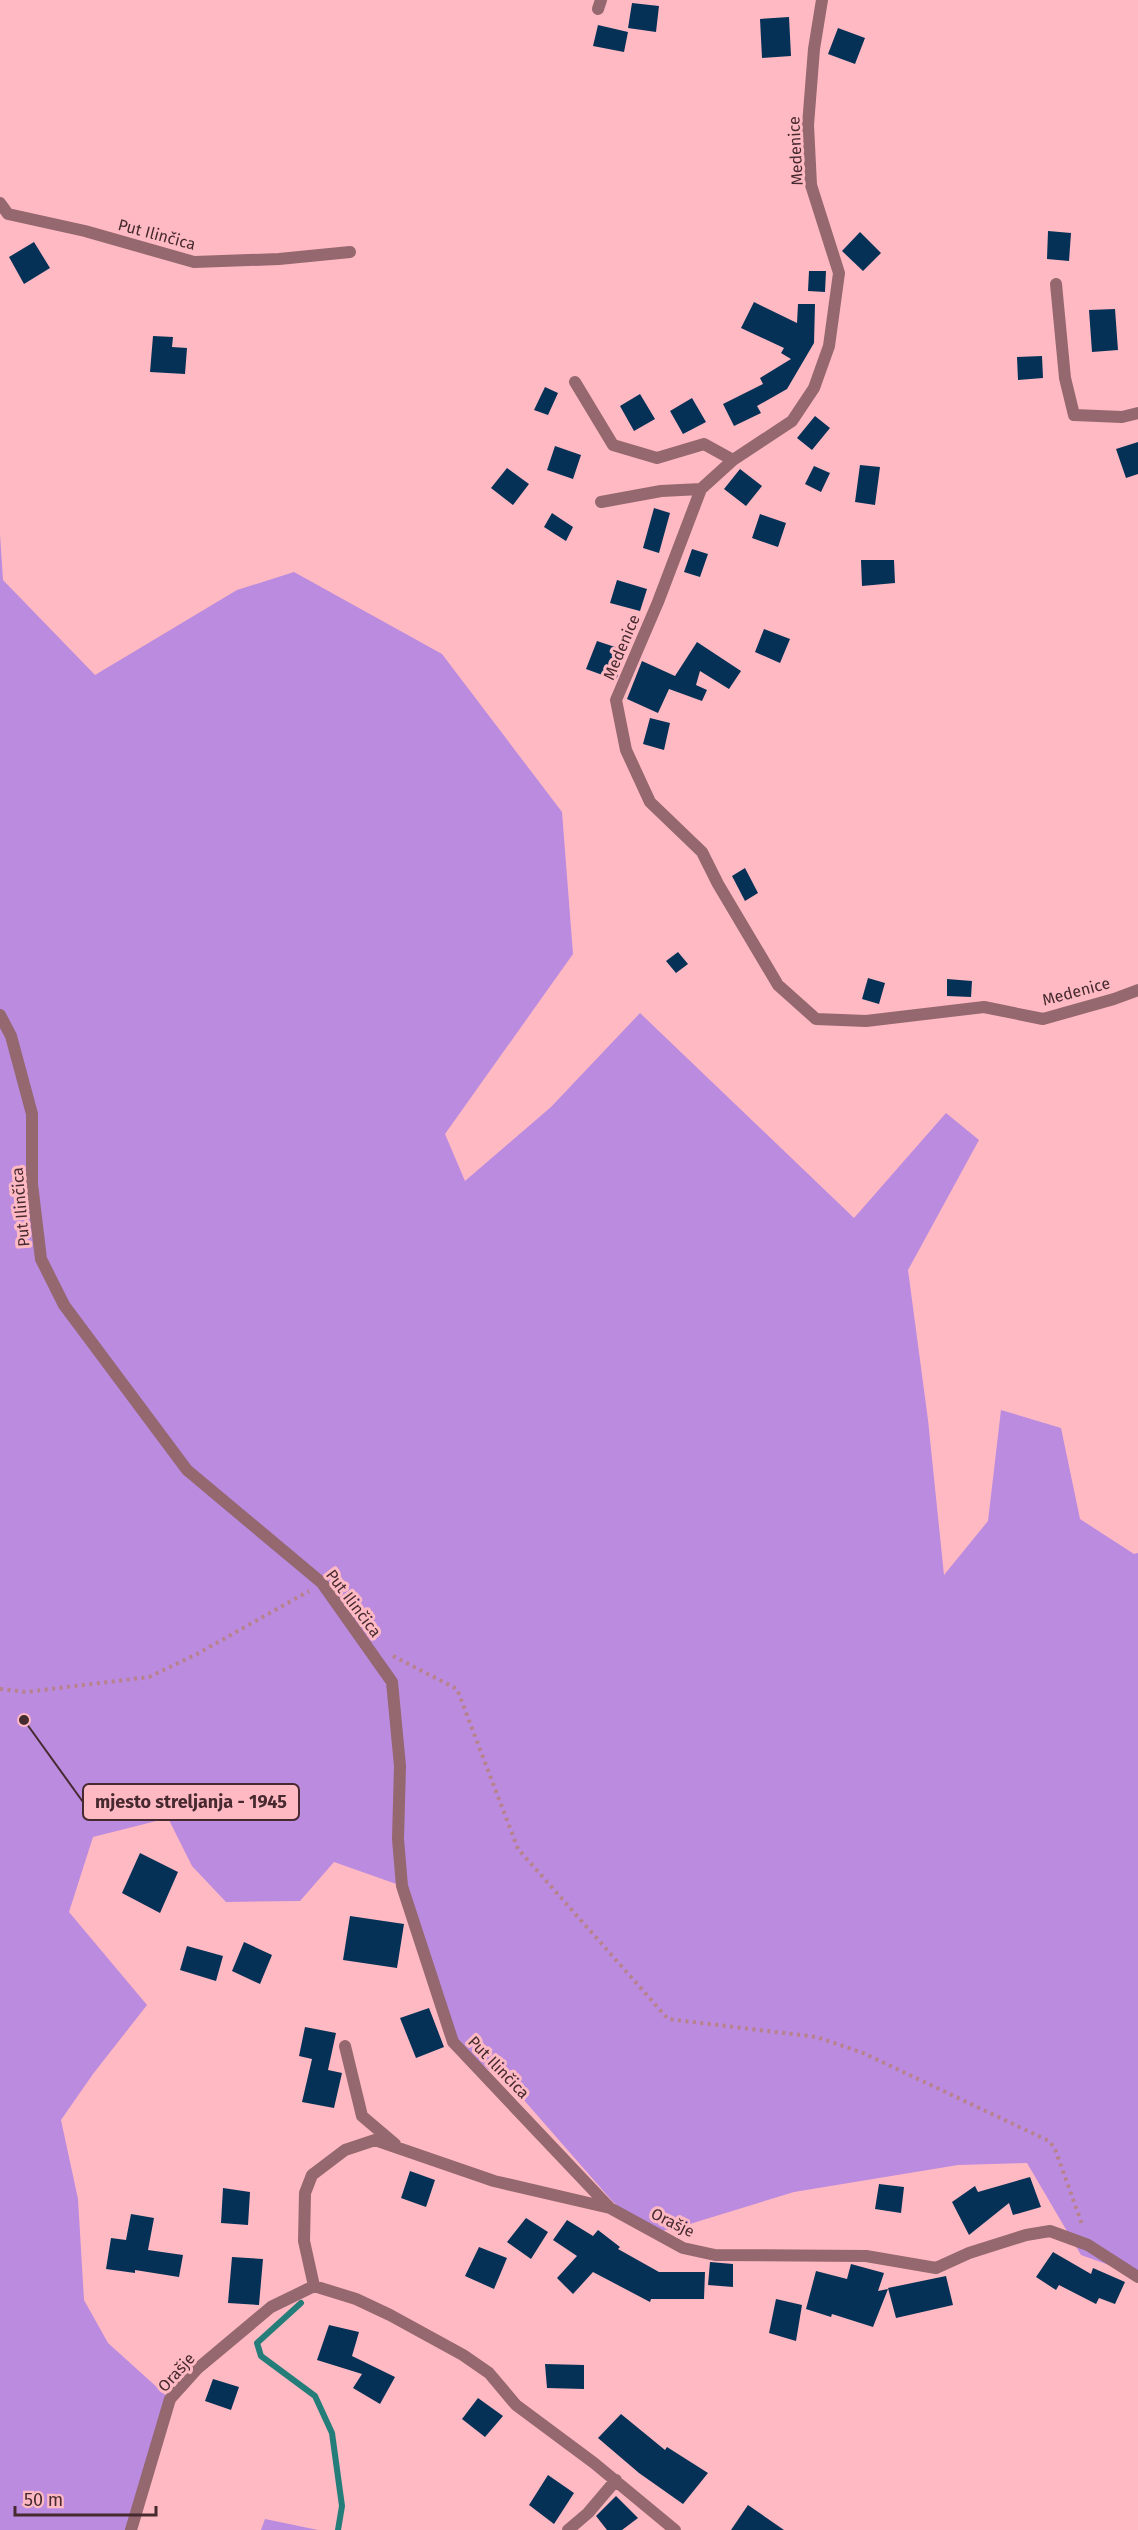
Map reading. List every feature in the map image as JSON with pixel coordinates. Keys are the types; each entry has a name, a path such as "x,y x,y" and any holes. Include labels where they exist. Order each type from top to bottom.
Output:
{"street":[{"name":"Medenice","path":"822,0 814,49 808,125 811,185 839,273 829,346 814,388 792,421 733,460 701,489 658,602 616,700 626,750 650,802 702,852 718,884 778,985 816,1019 866,1021 984,1006 1043,1019 1138,990"},
{"name":"Put Ilinčica","path":"0,203 8,214 85,231 194,262 279,260 350,252"},
{"path":"1056,284 1065,378 1074,415 1122,417 1138,413"},
{"path":"575,382 613,445 657,458 704,444 733,460"},
{"path":"601,502 661,491 701,489"},
{"name":"Put Ilinčica","path":"0,1015 11,1036 32,1114 32,1184 41,1258 64,1305 187,1470 322,1583 392,1682 400,1766 398,1839 402,1886 453,2042 610,2208"},
{"path":"345,2046 362,2116 398,2146"},
{"name":"Orašje","path":"130,2530 170,2399 197,2369 271,2307 314,2286 304,2241 305,2193 312,2175 345,2150 375,2140 398,2146 494,2181 610,2208 683,2248 716,2255 866,2256 936,2268 969,2253 1026,2235 1050,2231 1088,2245 1138,2277"},
{"path":"314,2286 356,2299 463,2355 489,2373 516,2405 615,2480 675,2530"},
{"path":"568,2530 588,2513 615,2480"}],"path":[{"path":"0,1689 26,1692 149,1677 197,1654 322,1583"},
{"path":"362,1641 457,1689 518,1849 668,2019 817,2037 863,2053 1049,2141 1058,2158 1088,2245"}],"shaded area":[{"path":"0,534 3,580 95,675 237,590 294,572 442,654 562,812 573,954 445,1134 465,1181 551,1107 640,1013 854,1218 946,1113 979,1140 908,1270 928,1420 944,1575 988,1521 1001,1410 1061,1428 1080,1519 1134,1554 1138,1553 1138,2281 1126,2271 1081,2255 1027,2163 958,2165 794,2192 680,2227 652,2233 613,2202 516,2091 453,2042 402,1886 334,1862 300,1901 226,1902 192,1866 168,1818 93,1837 69,1912 147,2005 93,2074 61,2120 78,2199 84,2300 108,2343 170,2399 131,2530 0,2530"},
{"path":"265,2519 318,2530 261,2530"}],"building":[{"path":"632,3 659,6 656,32 628,28"},
{"path":"789,17 791,56 762,58 760,19"},
{"path":"598,25 628,32 624,52 593,46"},
{"path":"838,28 865,38 855,64 828,54"},
{"path":"1048,231 1071,233 1069,261 1047,259"},
{"path":"860,232 881,253 863,271 842,251"},
{"path":"34,242 50,268 24,284 9,257"},
{"path":"809,271 826,271 825,292 808,291"},
{"path":"754,302 797,323 798,304 815,304 814,343 787,389 757,406 761,413 734,426 723,404 763,384 760,378 791,359 781,353 784,348 741,328"},
{"path":"1115,309 1118,350 1092,352 1089,310"},
{"path":"153,336 173,337 172,347 187,348 185,374 150,372"},
{"path":"1042,356 1043,378 1018,380 1017,357"},
{"path":"545,387 558,393 548,415 534,410"},
{"path":"640,394 655,419 634,431 620,406"},
{"path":"692,398 706,422 683,434 670,411"},
{"path":"815,416 830,428 812,450 797,438"},
{"path":"1138,442 1138,474 1126,478 1116,449"},
{"path":"555,446 581,455 573,479 547,470"},
{"path":"860,465 880,467 875,505 855,502"},
{"path":"814,466 830,473 821,492 805,484"},
{"path":"507,468 529,484 513,505 491,488"},
{"path":"740,469 762,486 746,506 724,489"},
{"path":"654,508 670,513 659,553 643,548"},
{"path":"552,513 573,527 566,541 544,527"},
{"path":"760,514 786,523 778,547 752,538"},
{"path":"692,549 708,554 700,577 684,572"},
{"path":"861,560 894,560 895,583 862,586"},
{"path":"617,580 647,589 640,611 610,603"},
{"path":"764,629 790,639 780,663 755,652"},
{"path":"597,641 627,651 616,680 586,669"},
{"path":"697,642 741,671 729,689 700,671 696,685 707,690 702,701 669,689 658,713 627,699 642,661 675,676"},
{"path":"650,718 670,723 664,750 643,744"},
{"path":"745,868 758,893 745,901 732,876"},
{"path":"678,952 688,964 676,973 666,961"},
{"path":"868,978 885,983 879,1004 862,999"},
{"path":"947,979 972,981 971,997 947,996"},
{"path":"140,1853 178,1872 160,1913 122,1893"},
{"path":"350,1916 404,1924 397,1968 343,1960"},
{"path":"244,1942 272,1955 260,1984 232,1971"},
{"path":"187,1946 223,1956 216,1981 180,1970"},
{"path":"429,2008 444,2047 416,2058 400,2018"},
{"path":"305,2027 336,2033 328,2070 342,2073 334,2108 302,2102 312,2059 299,2056"},
{"path":"410,2171 435,2180 426,2207 401,2198"},
{"path":"1030,2177 1041,2207 1013,2215 1009,2203 969,2235 952,2202 975,2186 978,2192"},
{"path":"879,2184 904,2187 901,2213 875,2209"},
{"path":"223,2188 250,2192 248,2225 221,2223"},
{"path":"131,2214 154,2218 148,2250 183,2255 179,2277 135,2270 135,2273 106,2269 111,2238 126,2240"},
{"path":"526,2218 548,2232 531,2259 507,2242"},
{"path":"567,2220 593,2236 598,2230 620,2247 618,2249 659,2272 705,2272 704,2299 651,2299 650,2302 593,2272 573,2294 557,2278 577,2256 553,2240"},
{"path":"479,2247 507,2258 494,2289 465,2276"},
{"path":"1053,2252 1091,2274 1093,2268 1125,2282 1115,2304 1099,2298 1096,2304 1059,2285 1056,2290 1036,2277"},
{"path":"232,2257 263,2259 259,2305 228,2303"},
{"path":"710,2262 733,2264 733,2287 708,2285"},
{"path":"851,2264 884,2273 878,2291 888,2289 873,2327 832,2314 831,2317 806,2309 816,2271 847,2279"},
{"path":"946,2276 953,2305 896,2318 888,2288"},
{"path":"776,2299 802,2305 796,2341 769,2333"},
{"path":"329,2325 359,2332 352,2356 395,2377 380,2404 353,2388 362,2374 317,2360"},
{"path":"545,2364 584,2365 584,2389 547,2388"},
{"path":"213,2379 239,2387 231,2410 205,2401"},
{"path":"478,2398 503,2416 485,2437 462,2419"},
{"path":"621,2414 665,2450 667,2447 708,2473 683,2504 639,2473 598,2438"},
{"path":"548,2475 574,2493 554,2524 529,2505"},
{"path":"616,2496 638,2518 622,2530 607,2530 596,2516"},
{"path":"748,2505 784,2530 731,2530"}],"waterway":[{"path":"301,2303 257,2343 261,2356 315,2396 332,2433 342,2506 338,2530"}],"place":[{"name":"mjesto streljanja - 1945","path":"24,1720"}]}
